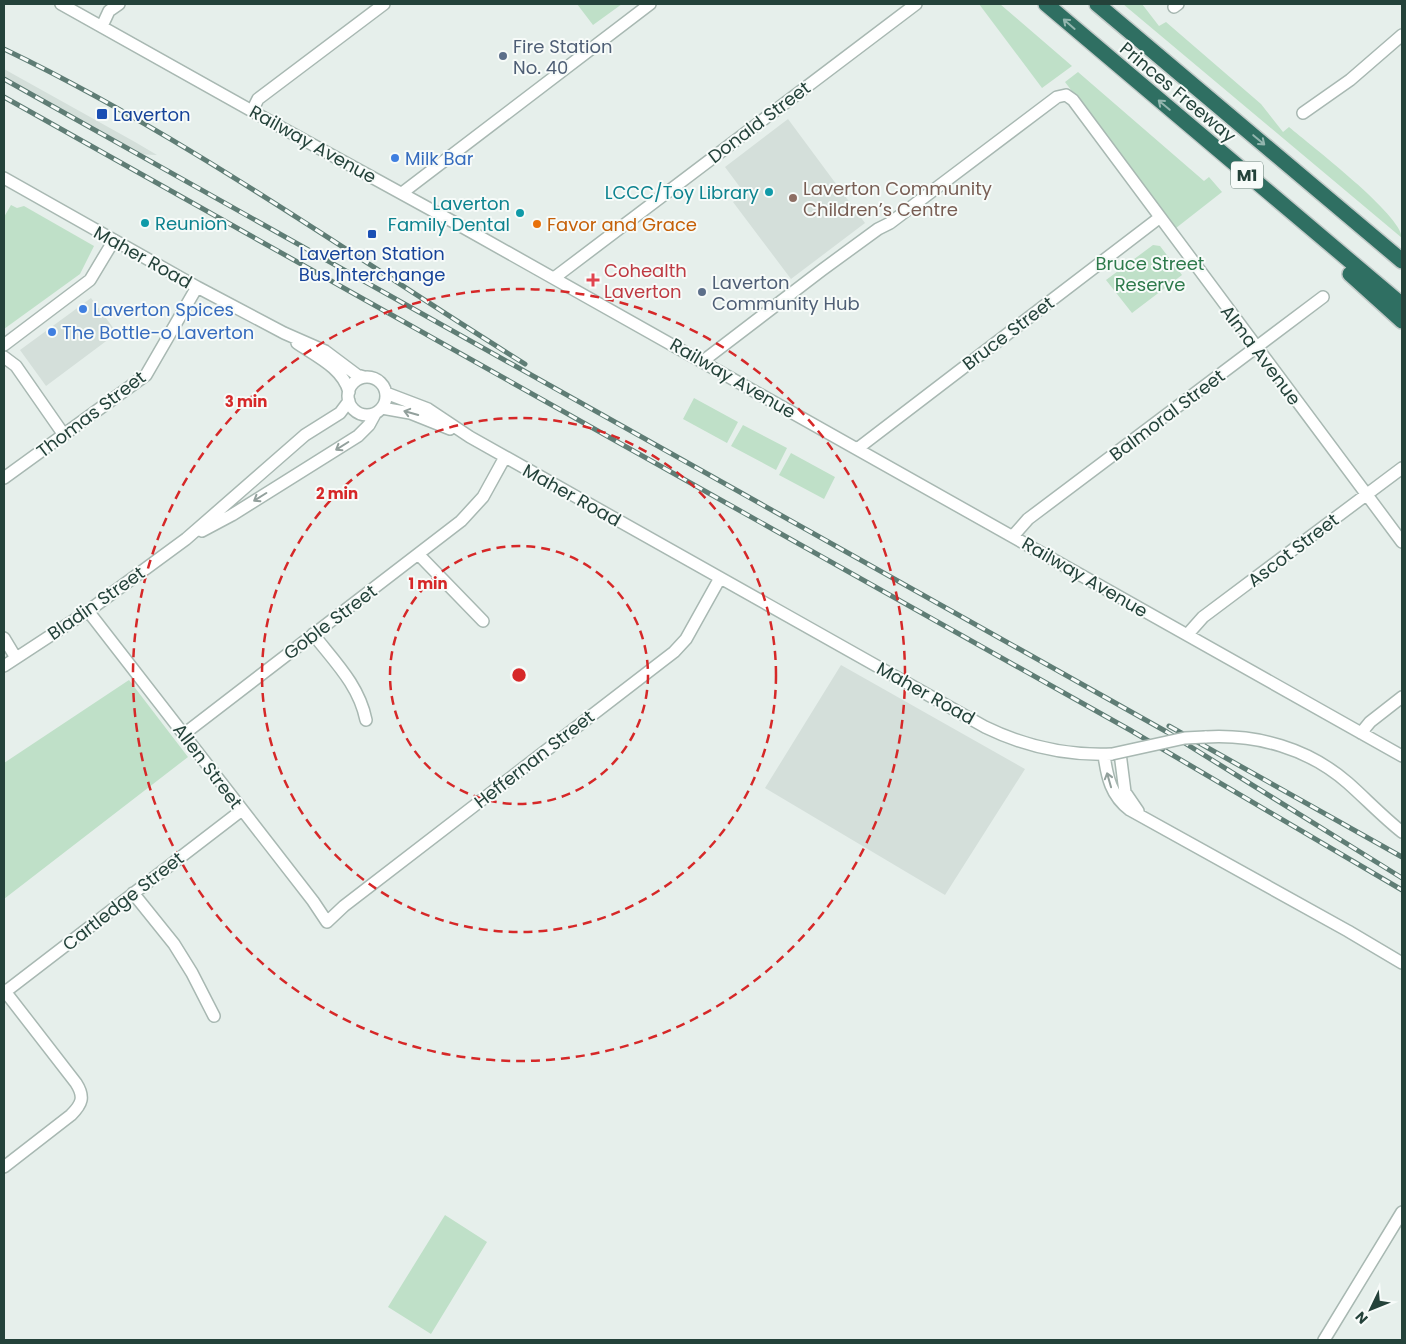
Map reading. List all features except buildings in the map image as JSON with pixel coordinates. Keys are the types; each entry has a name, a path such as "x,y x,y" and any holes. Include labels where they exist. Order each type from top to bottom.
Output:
{"highway":[{"name":"Princes Freeway","path":"1046,4 1402,305"},
{"name":"Princes Freeway","path":"1097,4 1402,261"},
{"path":"1186,123 1402,322"},
{"path":"1349,215 1402,252"}],"street":[{"name":"Railway Avenue","path":"61,4 703,361 1402,756"},
{"path":"102,26 109,11 119,4"},
{"path":"252,110 258,98 384,4"},
{"path":"402,193 650,4"},
{"name":"Donald Street","path":"554,278 916,4"},
{"path":"1302,113 1350,80 1402,35"},
{"name":"Alma Avenue","path":"703,361 1057,97 1066,95 1073,100 1402,542"},
{"name":"Maher Road","path":"4,178 197,287 284,333 325,351 357,375 364,377"},
{"name":"Bruce Street","path":"857,449 1160,218"},
{"path":"4,344 90,280 114,240"},
{"name":"Thomas Street","path":"4,478 146,375 197,287"},
{"name":"Balmoral Street","path":"1013,536 1028,519 1323,297"},
{"name":"Maher Road","path":"284,333 334,369 347,384 349,397"},
{"path":"4,357 16,366 64,435"},
{"path":"364,377 377,380 386,393 379,411 362,415 352,407 349,397 355,382 364,377"},
{"name":"Maher Road","path":"386,393 428,409 470,437 505,457 1002,735 1054,752 1114,755 1185,738 1231,736 1255,739 1302,754 1337,774 1402,832"},
{"name":"Bladin Street","path":"4,666 88,611 186,539 305,436 340,413 349,397"},
{"name":"Maher Road","path":"379,411 410,413 470,437"},
{"name":"Bladin Street","path":"186,539 232,514 358,436 379,411"},
{"name":"Goble Street","path":"184,734 461,521 483,497 505,457"},
{"name":"Ascot Street","path":"1187,635 1203,617 1402,468"},
{"path":"419,555 483,621"},
{"name":"Heffernan Street","path":"327,922 344,906 674,652 686,638 720,578"},
{"name":"Allen Street","path":"88,611 313,901 327,922"},
{"path":"313,634 355,687 363,705 366,720"},
{"path":"4,638 16,658"},
{"path":"1362,734 1368,724 1402,697"},
{"path":"1114,755 1125,792 1134,806 1151,821"},
{"path":"1114,755 1109,782 1116,796 1130,810 1348,930 1402,963"},
{"name":"Cartledge Street","path":"6,997 133,893 242,810"},
{"path":"133,893 174,944 192,973 214,1016"},
{"path":"1348,930 1402,954"},
{"path":"4,1167 71,1115 79,1107 82,1099 81,1090 76,1083 6,997"},
{"path":"1324,1340 1402,1212"}],"shaded area":[{"path":"4,69 157,155 133,154 4,82"},
{"name":"Laverton Community Children’s Centre","path":"788,119 865,223 791,279 733,202 745,194 725,167"},
{"path":"91,298 117,333 46,386 20,350"},
{"path":"841,665 1025,769 945,895 765,788"}],"green space":[{"path":"577,4 622,4 593,25"},
{"path":"979,4 1000,4 1072,66 1042,88"},
{"path":"1123,4 1142,4 1159,26 1166,22 1261,104 1283,132 1289,127 1372,198 1398,227 1402,238"},
{"path":"1078,72 1204,181 1209,177 1222,192 1176,228 1065,82"},
{"path":"11,205 17,208 24,206 94,246 80,274 4,329 4,217"},
{"name":"Bruce Street Reserve","path":"1153,245 1160,246 1182,275 1132,313 1106,280"},
{"path":"694,398 738,422 727,443 683,419"},
{"path":"743,425 787,448 776,470 731,446"},
{"path":"791,453 835,477 824,499 779,475"},
{"path":"129,680 188,757 4,899 4,763"},
{"path":"445,1215 487,1242 431,1334 388,1307"}],"railway":[{"path":"4,49 72,83 204,159 525,364"},
{"path":"4,79 1167,732 1402,878"},
{"path":"4,97 1130,730 1402,890"},
{"path":"1169,726 1402,857"}],"place":[{"name":"Fire Station No. 40","path":"503,56"},
{"name":"Laverton","path":"102,114"},
{"name":"Milk Bar","path":"395,158"},
{"name":"LCCC/Toy Library","path":"769,192"},
{"name":"Laverton Community Children’s Centre","path":"793,198"},
{"name":"Laverton Family Dental","path":"520,213"},
{"name":"Reunion","path":"145,223"},
{"name":"Favor and Grace","path":"537,224"},
{"name":"Laverton Station Bus Interchange","path":"372,234"},
{"name":"Cohealth Laverton","path":"593,280"},
{"name":"Laverton Community Hub","path":"702,292"},
{"name":"Laverton Spices","path":"83,309"},
{"name":"The Bottle-o Laverton","path":"52,332"}]}
